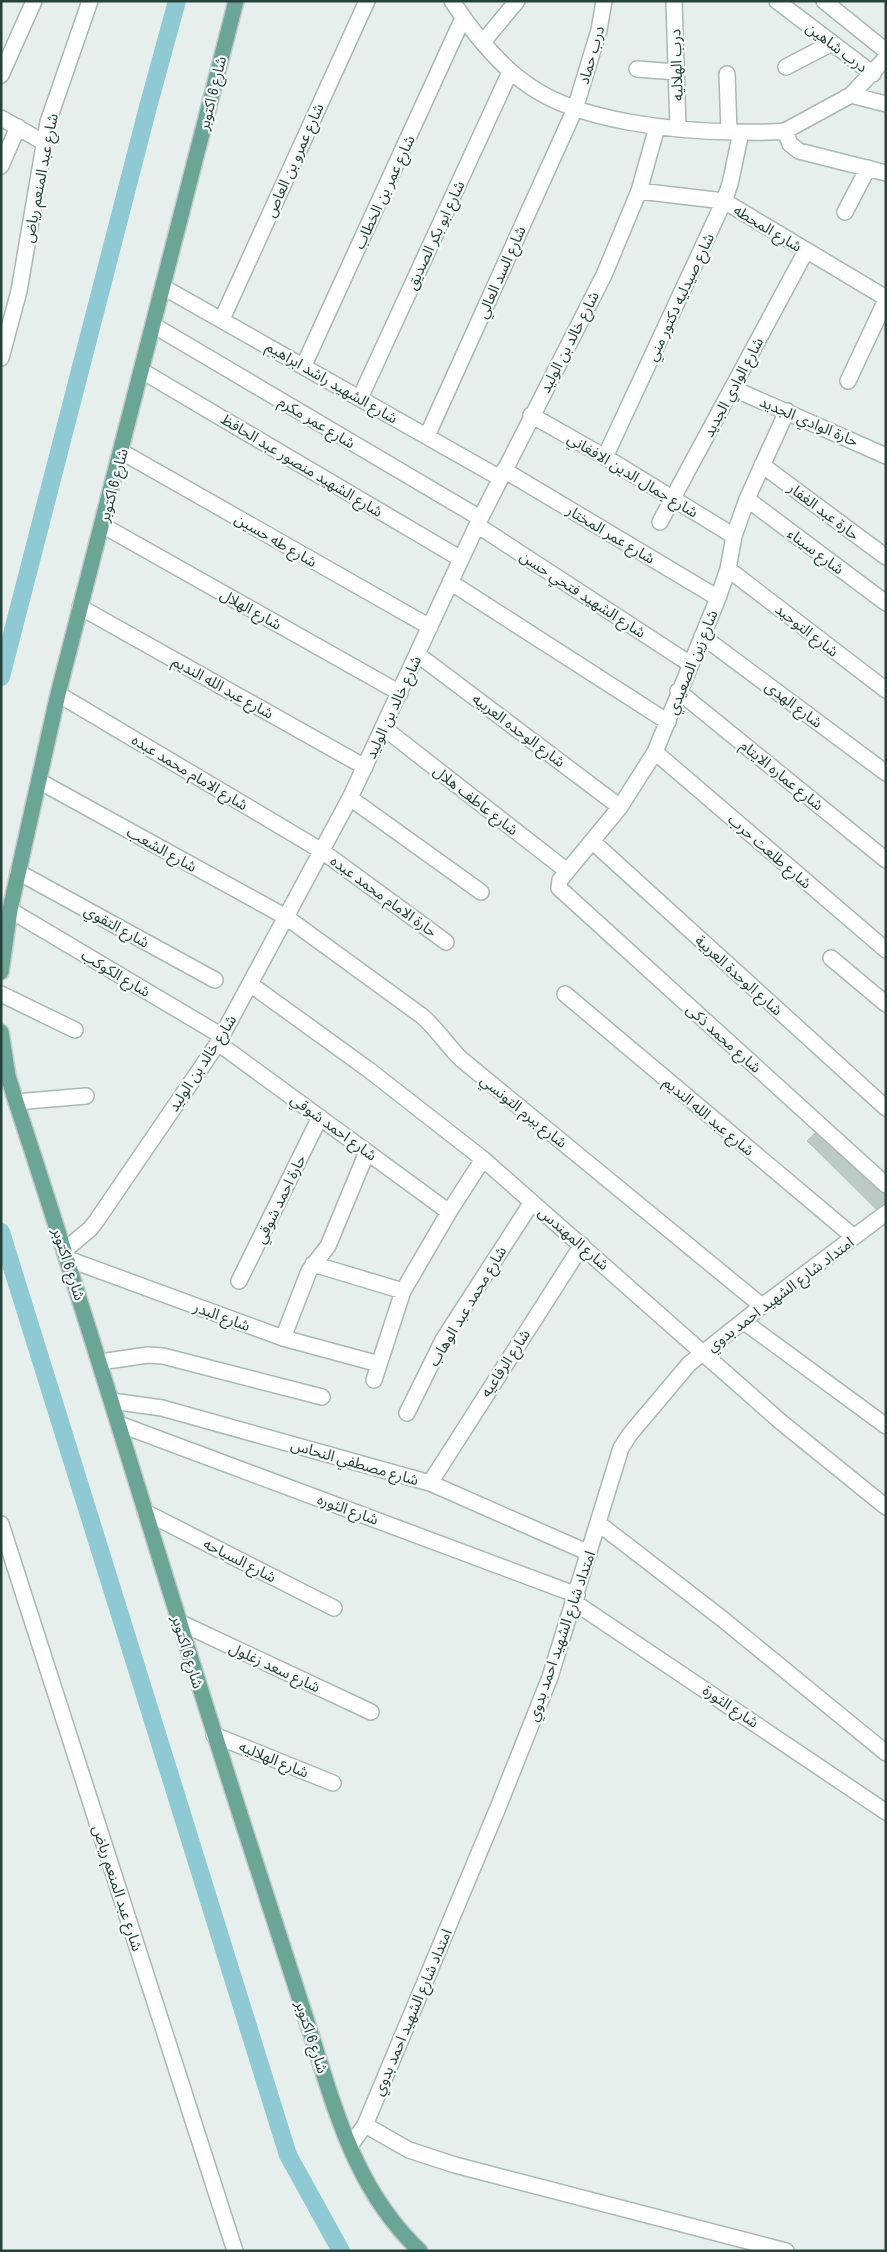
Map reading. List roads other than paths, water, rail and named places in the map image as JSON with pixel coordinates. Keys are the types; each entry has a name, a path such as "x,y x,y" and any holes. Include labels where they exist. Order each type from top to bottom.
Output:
{"main road":[{"name":"شارع 6 اكتوبر","path":"1,972 10,910 58,694 122,452 236,1"},
{"name":"شارع 6 اكتوبر","path":"1,1032 8,1076 16,1102 100,1362 214,1735 331,2097 365,2181 398,2227 420,2251"}],"street":[{"path":"1,75 34,1"},
{"name":"شارع عبد المنعم رياض","path":"1,358 20,292 44,142 55,102 81,32 90,1"},
{"name":"شارع عمرو بن العاص","path":"222,319 367,1"},
{"path":"452,1 463,18 510,72 539,92 575,109 657,127 735,132 772,133 785,131 851,95 873,74 886,58"},
{"path":"483,42 517,1"},
{"name":"درب حماد","path":"575,109 599,30 604,1"},
{"name":"درب الهلاليه","path":"674,1 678,129"},
{"name":"درب شاهين","path":"777,1 873,74"},
{"path":"824,1 886,51"},
{"name":"شارع عمر بن الخطاب","path":"304,365 463,18"},
{"path":"786,67 832,43"},
{"path":"637,69 676,72"},
{"name":"شارع ابو بكر الصديق","path":"360,398 510,72"},
{"name":"شارع صيدليه دكتور مني","path":"605,458 724,201 730,184 735,132 727,74"},
{"path":"851,95 886,104"},
{"name":"شارع السد العالي","path":"427,436 575,109"},
{"path":"1,118 44,142"},
{"path":"1,166 18,127"},
{"name":"شارع خالد بن الوليد","path":"66,1254 97,1220 220,1039 350,798 366,767 478,521 604,275 639,191 657,127"},
{"path":"785,131 790,144 799,151 886,173"},
{"path":"845,212 868,168"},
{"name":"شارع المحطه","path":"639,191 724,201 886,299"},
{"name":"شارع الوادي الجديد","path":"660,522 806,251"},
{"name":"شارع الشهيد راشد ابراهيم","path":"163,287 427,436 502,474"},
{"path":"848,382 886,299"},
{"name":"شارع عمر مكرم","path":"153,325 478,521"},
{"name":"شارع الشهيد منصور عبد الحافظ","path":"142,371 461,559"},
{"name":"حارة الوادي الجديد","path":"732,388 885,453"},
{"name":"شارع زين الصعيدي","path":"561,892 559,884 567,872 620,807 655,752 668,722 678,691 718,598 728,569 734,536 747,499 787,411"},
{"name":"شارع جمال الدين الافغاني","path":"531,416 605,458 734,536"},
{"name":"شارع طه حسين","path":"122,452 430,628"},
{"name":"حارة عبد الغفار","path":"762,465 886,557"},
{"name":"شارع عمر المختار","path":"502,474 718,598"},
{"name":"شارع سيناء","path":"747,499 886,603"},
{"name":"شارع الشهيد فتحي حسن","path":"478,521 690,664"},
{"name":"شارع الهلال","path":"102,525 400,693"},
{"name":"شارع التوحيد","path":"728,569 886,690"},
{"path":"450,582 668,722"},
{"name":"شارع عبد الله النديم","path":"80,607 366,767"},
{"name":"شارع الهدى","path":"702,636 886,773"},
{"name":"شارع الوحده العربيه","path":"418,654 620,807"},
{"name":"شارع عماره الايتام","path":"678,691 886,860"},
{"name":"شارع الامام محمد عبده","path":"58,694 322,850"},
{"name":"شارع عاطف هلال","path":"384,728 567,872"},
{"name":"شارع طلعت حرب","path":"655,752 886,950"},
{"name":"شارع الشعب","path":"39,781 286,917"},
{"path":"350,798 481,892"},
{"name":"شارع الوحدة العربية","path":"593,842 886,1108"},
{"name":"حارة الامام محمد عبده","path":"322,850 446,942"},
{"name":"شارع التقوي","path":"18,872 215,980"},
{"name":"شارع محمد ذكى","path":"561,892 886,1185"},
{"name":"شارع الكوكب","path":"10,910 220,1039"},
{"name":"شارع بيرم التونسي","path":"286,917 422,1016 436,1028 461,1059 762,1306"},
{"path":"831,958 886,1004"},
{"name":"شارع المهندس","path":"250,984 370,1070 483,1159 781,1422 886,1507"},
{"path":"1,994 75,1030"},
{"name":"شارع عبد الله النديم","path":"565,994 854,1237"},
{"name":"شارع احمد شوقي","path":"220,1039 320,1117 449,1212"},
{"path":"16,1102 86,1096"},
{"name":"حارة احمد شوقي","path":"239,1281 320,1117"},
{"path":"282,1338 313,1264 328,1246 367,1152"},
{"path":"374,1380 403,1291 449,1212 483,1159"},
{"name":"شارع محمد عبد الوهاب","path":"407,1413 443,1340 532,1202"},
{"name":"امتداد شارع الشهيد احمد بدوي","path":"350,2146 365,2125 501,1801 550,1677 617,1456 625,1442 689,1364 762,1306 886,1213"},
{"name":"شارع الرفاعيه","path":"430,1483 582,1245"},
{"name":"شارع البدر","path":"66,1254 282,1338 380,1364"},
{"path":"313,1264 403,1291"},
{"path":"743,1321 886,1426"},
{"path":"100,1362 163,1356 322,1397"},
{"name":"شارع مصطفي النحاس","path":"112,1401 162,1408 430,1483 589,1553"},
{"name":"شارع الثوره","path":"119,1424 575,1598"},
{"name":"شارع السياحه","path":"146,1512 334,1608"},
{"path":"598,1523 720,1617 886,1753"},
{"name":"شارع عبد المنعم رياض","path":"1,1524 236,2251"},
{"name":"شارع الثورة","path":"575,1598 886,1812"},
{"name":"شارع سعد زغلول","path":"179,1622 371,1712"},
{"name":"شارع الهلاليه","path":"214,1735 334,1783"},
{"path":"365,2125 409,2150 455,2165 786,2251"}],"waterway":[{"path":"1,677 177,1"},
{"path":"1,1232 288,2155 341,2251"}]}
